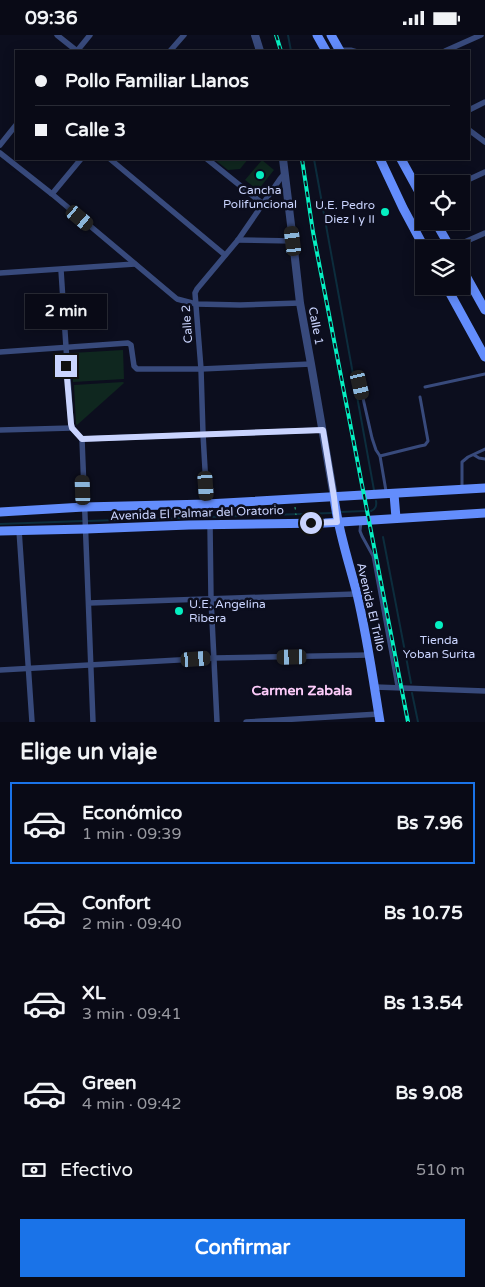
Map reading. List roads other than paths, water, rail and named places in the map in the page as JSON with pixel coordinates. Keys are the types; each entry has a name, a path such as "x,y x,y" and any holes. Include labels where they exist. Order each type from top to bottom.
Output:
{"main road":[{"path":"317,35 325,50"},
{"path":"331,35 340,50"},
{"path":"380,160 420,240"},
{"path":"402,160 415,184"},
{"path":"470,280 481,296 485,310"},
{"path":"451,295 485,357"},
{"name":"Avenida El Palmar del Oratorio","path":"0,511 84,511 207,503 335,502 485,488"},
{"path":"392,496 396,516"},
{"name":"Avenida El Trillo","path":"335,502 337,519 369,655 380,718"},
{"name":"Avenida El Palmar del Oratorio","path":"0,531 337,519 361,521 396,516 485,513"}],"street":[{"path":"57,35 76,50"},
{"path":"78,50 90,35"},
{"path":"174,50 184,35"},
{"path":"255,35 260,50"},
{"path":"447,50 481,35"},
{"path":"470,110 485,102"},
{"path":"0,145 15,126"},
{"path":"470,132 485,142"},
{"path":"0,153 178,299 196,304 300,303"},
{"path":"52,194 80,160"},
{"path":"111,160 225,255"},
{"path":"209,160 263,204"},
{"name":"Calle 1","path":"283,160 300,303 335,502"},
{"path":"470,179 485,172"},
{"name":"Calle 2","path":"207,503 201,369 195,293 238,240 285,173"},
{"path":"470,240 485,233"},
{"path":"238,240 293,241"},
{"path":"0,273 135,264"},
{"path":"61,269 71,424 72,428 82,439 93,722"},
{"path":"0,352 128,343 131,345 136,369 201,369 311,364"},
{"path":"0,430 72,428"},
{"path":"82,439 323,430"},
{"path":"210,525 211,599 217,722"},
{"path":"19,530 32,722"},
{"path":"89,603 356,594"},
{"path":"0,670 214,658 369,655"},
{"path":"375,687 485,691"},
{"path":"246,722 380,718"}],"lane":[{"path":"340,50 354,50"},
{"path":"425,387 485,374"},
{"path":"360,385 372,439 380,456 392,496"},
{"path":"380,456 425,445 428,441 420,397"},
{"path":"463,490 462,462 464,459 485,449"},
{"path":"473,454 485,459"},
{"path":"361,521 360,531 373,556 397,687"}],"waterway":[{"path":"288,35 291,50"},
{"path":"314,160 374,490"},
{"path":"371,511 376,507 376,501"},
{"path":"340,512 365,511"},
{"path":"87,521 332,513"},
{"path":"0,524 83,521"},
{"path":"383,537 411,683"},
{"path":"412,693 418,722"}],"railway":[{"path":"276,35 281,50"},
{"path":"302,160 313,232 408,722"}],"place":[{"name":"Cancha Polifuncional","path":"260,175"},
{"name":"U.E. Pedro Diez I y II","path":"385,212"},
{"name":"U.E. Angelina Ribera","path":"179,611"},
{"name":"Tienda Yoban Surita","path":"439,625"}],"district":[{"name":"Carmen Zabala","path":"302,690"}]}
